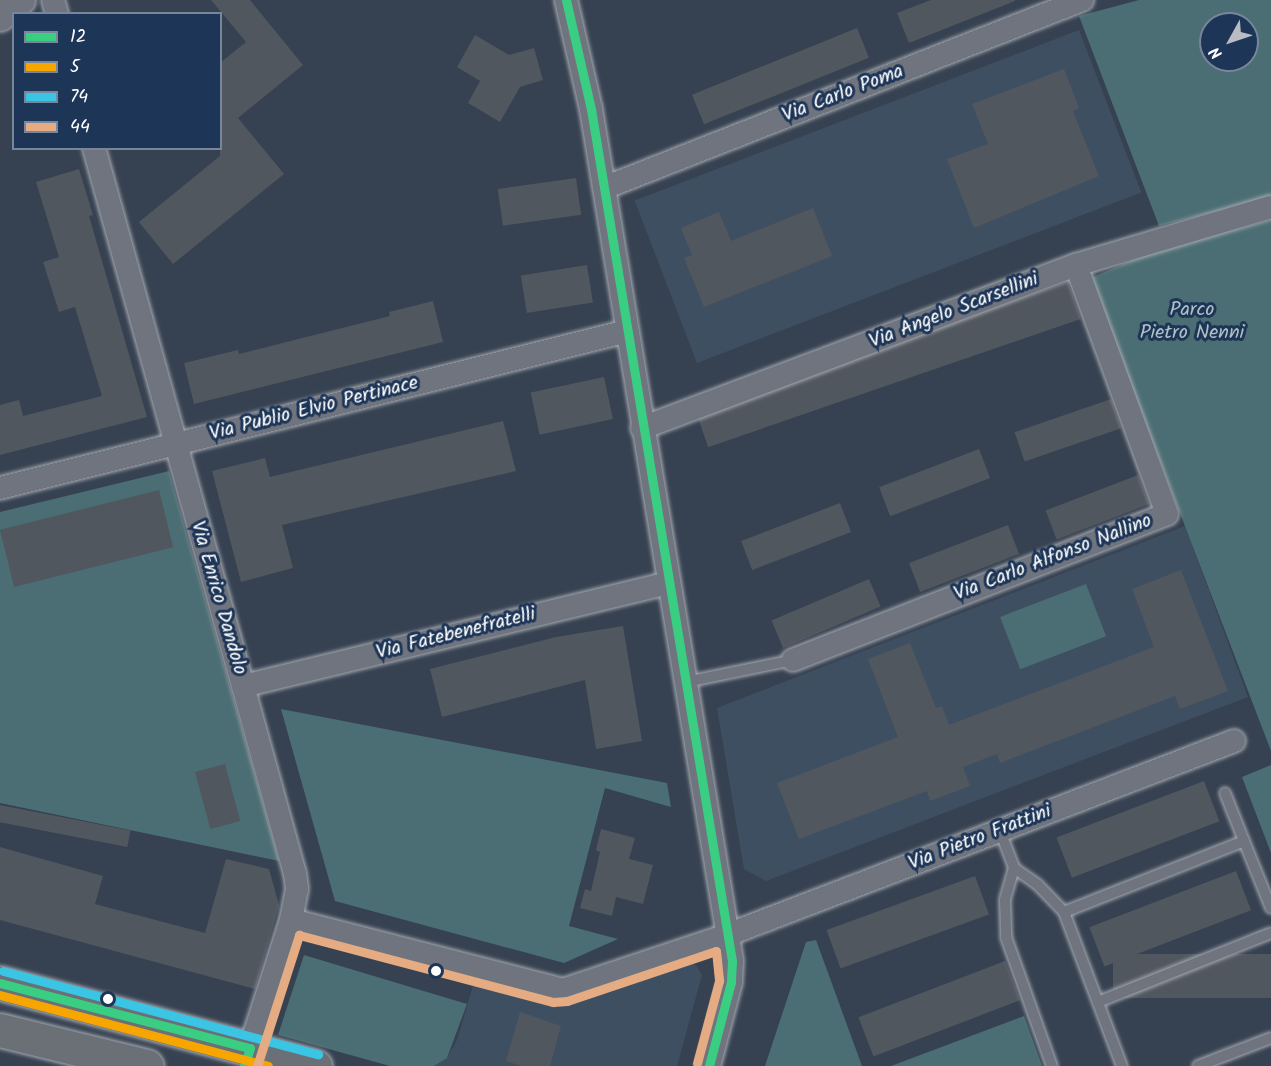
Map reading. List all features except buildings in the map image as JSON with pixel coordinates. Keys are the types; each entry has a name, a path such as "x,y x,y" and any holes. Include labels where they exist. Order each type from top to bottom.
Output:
{"main road":[{"path":"0,983 315,1066"},
{"path":"0,1030 147,1066"}],"street":[{"path":"0,17 21,0"},
{"path":"566,0 591,109 727,935 731,981 709,1066"},
{"name":"Via Carlo Poma","path":"604,188 1082,0"},
{"name":"Via Enrico Dandolo","path":"95,150 295,874 297,889 291,920 250,1048"},
{"name":"Via Angelo Scarsellini","path":"642,428 1076,265 1271,207"},
{"name":"Via Carlo Alfonso Nallino","path":"793,660 1167,514 1076,265"},
{"name":"Via Publio Elvio Pertinace","path":"0,488 628,331"},
{"name":"Via Fatebenefratelli","path":"243,686 669,583"},
{"name":"Via Pietro Frattini","path":"291,920 553,990 563,990 727,935 1234,741"}],"lane":[{"path":"686,682 793,660"},
{"path":"1225,793 1271,908"},
{"path":"1000,831 1014,868 1038,885 1064,912 1122,1066"},
{"path":"1064,912 1244,841"},
{"path":"1014,868 1005,900 1006,937 1052,1066"},
{"path":"1098,1002 1271,933"},
{"path":"1198,1066 1271,1038"}],"shaded area":[{"path":"1079,30 1141,192 697,363 635,201"},
{"path":"1185,526 1248,697 766,881 744,869 717,708"},
{"path":"683,961 696,965 702,975 677,1066 434,1066 447,1058 457,1040 475,979 567,1006"}],"green space":[{"path":"1139,0 1271,0 1271,197 1159,226 1079,16"},
{"name":"Parco Pietro Nenni","path":"1271,220 1271,751 1090,278 1155,251"},
{"path":"169,471 279,861 0,803 0,512"},
{"path":"1086,584 1106,636 1020,669 1000,617"},
{"path":"281,709 667,783 671,807 605,788 569,926 618,939 564,963 335,901"},
{"path":"1271,765 1271,853 1242,777"},
{"path":"816,940 862,1066 765,1066 806,942"},
{"path":"304,955 467,1004 447,1058 434,1066 390,1066 278,1035"},
{"path":"1024,1016 1042,1066 891,1066"}],"transit line":[{"name":"12","path":"566,0 591,109 732,961 731,982 709,1066"},
{"name":"44","path":"257,1066 299,935 553,1002 567,1001 716,951 719,981 697,1063"},
{"name":"74","path":"3,971 318,1054"},
{"name":"12","path":"0,983 250,1048 244,1066"},
{"name":"5","path":"0,995 268,1066"}]}
